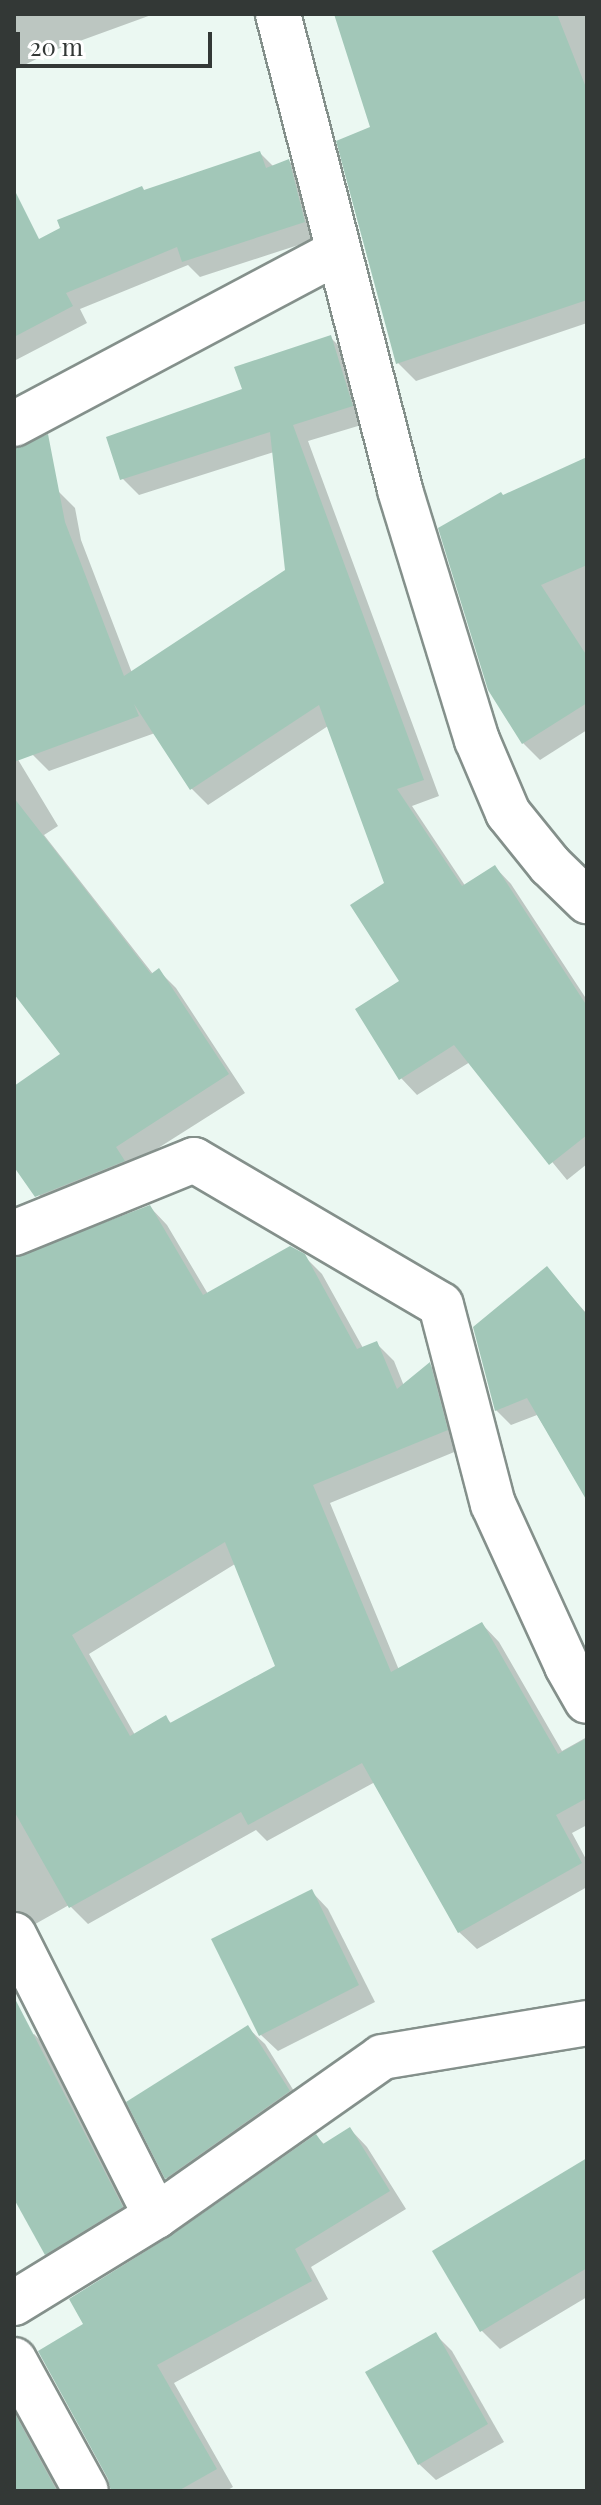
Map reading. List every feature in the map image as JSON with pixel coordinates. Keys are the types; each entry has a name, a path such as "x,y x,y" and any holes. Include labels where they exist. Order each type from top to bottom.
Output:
{"street":[{"path":"278,14 400,490 477,740 508,813 550,865 587,901"},
{"path":"14,424 338,252"},
{"path":"14,1233 194,1160 441,1305 493,1504 580,1676"},
{"path":"14,1935 156,2216"},
{"path":"14,2303 156,2216 382,2057 587,2023"},
{"path":"14,2360 86,2491"}],"building":[{"path":"334,14 557,14 587,90 587,300 396,364 336,141 370,127"},
{"path":"260,151 266,168 289,159 305,222 182,262 177,247 66,293 73,306 14,337 14,189 39,239 60,228 57,220 142,186 144,190"},
{"path":"331,335 353,406 293,425 424,780 397,789 462,886 495,865 587,1006 587,1135 549,1165 454,1045 399,1080 355,1009 399,981 350,905 384,883 319,705 190,790 134,704 139,716 14,762 14,449 48,434 65,522 124,676 285,570 270,432 120,480 106,437 242,389 234,367"},
{"path":"587,457 587,565 541,585 587,656 587,703 522,744 488,690 438,528 501,492 503,495"},
{"path":"14,798 151,974 159,968 229,1074 116,1147 125,1161 35,1197 14,1167 14,1086 60,1054 14,994"},
{"path":"150,1205 203,1295 290,1246 305,1254 357,1349 377,1341 397,1389 430,1362 448,1430 313,1485 391,1672 482,1622 558,1754 587,1738 587,1798 556,1815 582,1863 458,1933 362,1763 248,1825 241,1812 69,1908 14,1811 14,1257","holes":["225,1542 275,1666 170,1723 166,1715 130,1736 72,1635"]},
{"path":"547,1266 587,1315 587,1501 527,1398 495,1411 473,1327"},
{"path":"312,1889 359,1985 259,2036 211,1939"},
{"path":"14,1997 123,2207 45,2255 14,2199"},
{"path":"248,2025 290,2091 165,2179 126,2102"},
{"path":"350,2127 390,2191 295,2249 312,2281 157,2365 217,2469 178,2491 111,2491 108,2479 38,2351 83,2324 69,2299 170,2236 316,2134 323,2144"},
{"path":"587,2158 587,2268 480,2332 432,2251"},
{"path":"436,2332 488,2424 418,2465 365,2372"},
{"path":"14,2412 57,2491 14,2491"}]}
